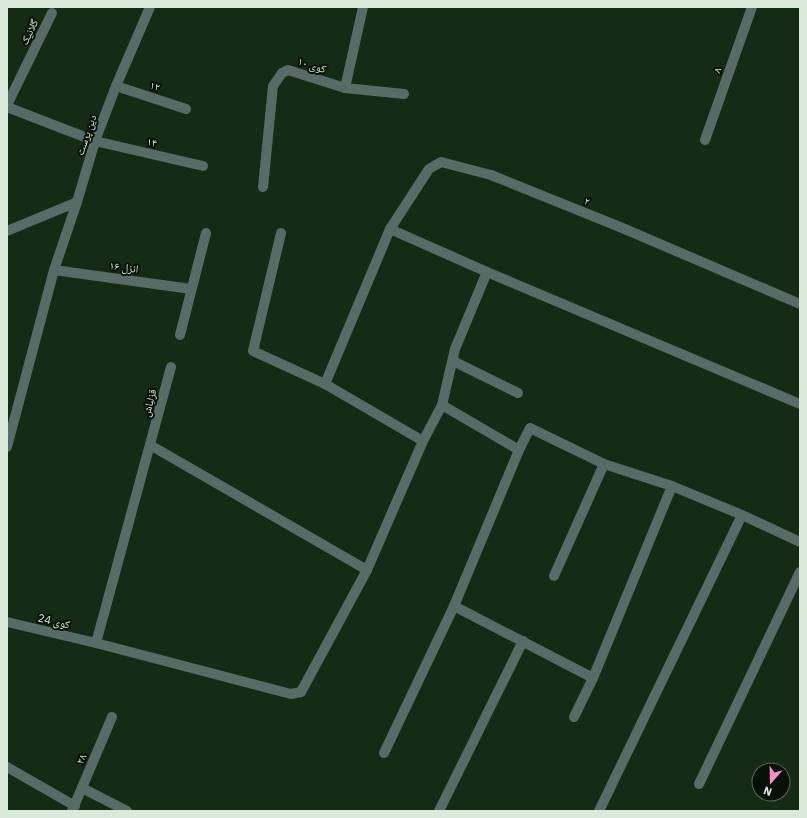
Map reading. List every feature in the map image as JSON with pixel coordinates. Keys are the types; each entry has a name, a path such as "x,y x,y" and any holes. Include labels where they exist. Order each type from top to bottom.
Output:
{"street":[{"name":"دین پرست","path":"7,447 54,270 77,202 95,141 116,86 150,7"},
{"path":"345,88 363,7"},
{"name":"۸","path":"705,140 752,7"},
{"name":"گلانیک","path":"7,106 52,13"},
{"name":"کوی ۱۰","path":"263,187 273,86 282,73 288,70 345,88 404,94"},
{"name":"۱۲","path":"116,86 186,109"},
{"name":"۱۴","path":"7,106 95,141 203,166"},
{"name":"۲","path":"325,384 390,229 429,169 441,162 491,175 620,227 800,304"},
{"path":"7,231 77,202"},
{"path":"390,229 487,272 800,404"},
{"path":"180,335 206,233"},
{"path":"281,233 253,351 325,384 423,440"},
{"name":"۱۶ انزل","path":"54,270 191,289"},
{"path":"150,445 367,570 423,440 442,405 456,349 487,272"},
{"path":"453,361 518,393"},
{"name":"قزلباش","path":"96,643 171,367"},
{"path":"442,405 519,450"},
{"path":"384,753 454,606 519,450 530,428 604,464 672,486 742,515 800,542"},
{"path":"554,576 604,464"},
{"path":"574,717 593,678 672,486"},
{"path":"599,811 742,515"},
{"name":"کوی 24","path":"7,622 96,643 291,694 301,692 367,570"},
{"path":"699,784 800,572"},
{"path":"454,606 593,678"},
{"path":"439,811 523,641"},
{"name":"۲۸","path":"74,808 112,717"},
{"path":"7,767 74,808"},
{"path":"82,788 127,811"}]}
